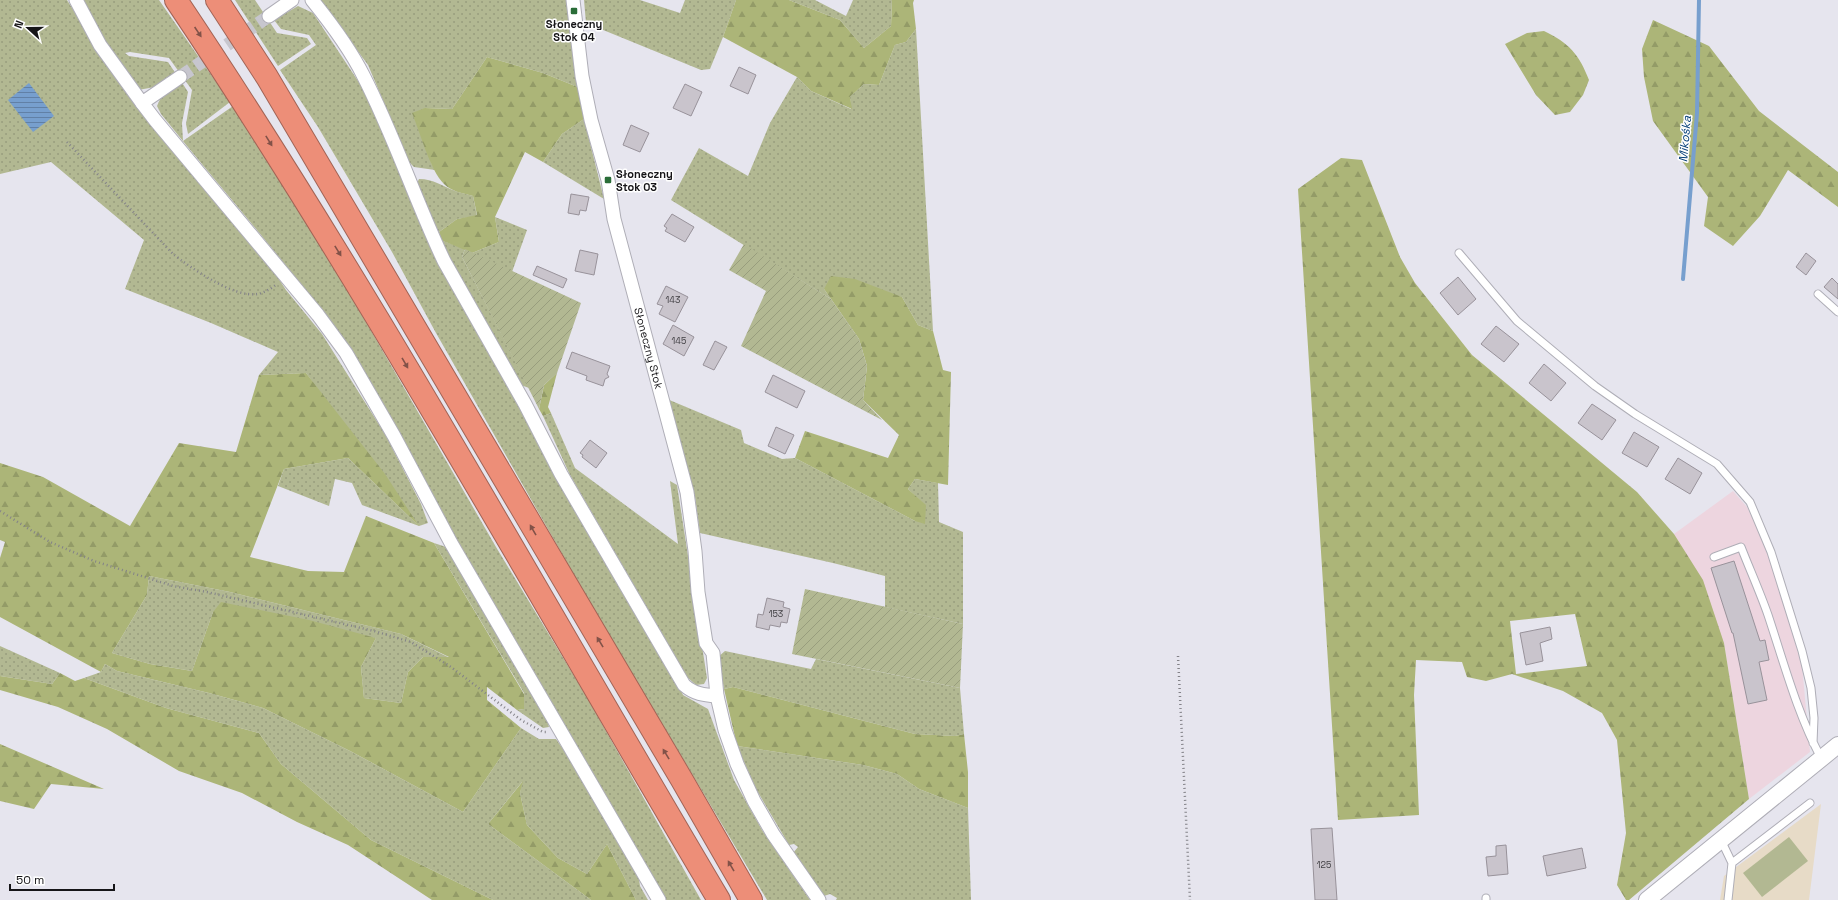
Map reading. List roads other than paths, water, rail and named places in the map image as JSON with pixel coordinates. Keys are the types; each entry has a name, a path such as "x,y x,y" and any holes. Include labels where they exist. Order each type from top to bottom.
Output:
{"highway":[{"path":"176,0 236,89 370,303 719,900"},
{"path":"217,0 275,90 678,773 751,900"}],"street":[{"path":"76,0 100,44 142,103 318,315 346,354 394,436 451,543 658,900"},
{"path":"269,16 292,0"},
{"path":"312,0 363,74 402,160 444,261 525,404 561,474 684,685 690,691 717,696"},
{"name":"Słoneczny Stok","path":"573,0 582,76 591,120 608,180 614,219 687,492 695,551 698,592 706,643 713,653 717,696 725,730 737,764 754,801 773,834 820,900"},
{"path":"142,103 180,77"},
{"path":"1647,900 1838,744"}],"lane":[{"path":"1459,254 1517,322 1595,386 1636,414 1717,464 1750,502 1771,552 1802,651 1811,688 1814,718 1813,743"},
{"path":"1818,294 1838,312"},
{"path":"1714,557 1741,547 1767,614 1813,743 1821,758"},
{"path":"1732,863 1810,803"},
{"path":"1721,839 1732,863 1728,900"}],"water":[{"path":"29,83 54,116 33,132 8,100"}],"waterway":[{"name":"Mikośka","path":"1683,279 1697,113 1699,0"}],"tunnel":[{"path":"180,77 269,16"}],"place":[{"name":"Słoneczny Stok 04","path":"574,11"},
{"name":"Słoneczny Stok 03","path":"608,180"}]}
